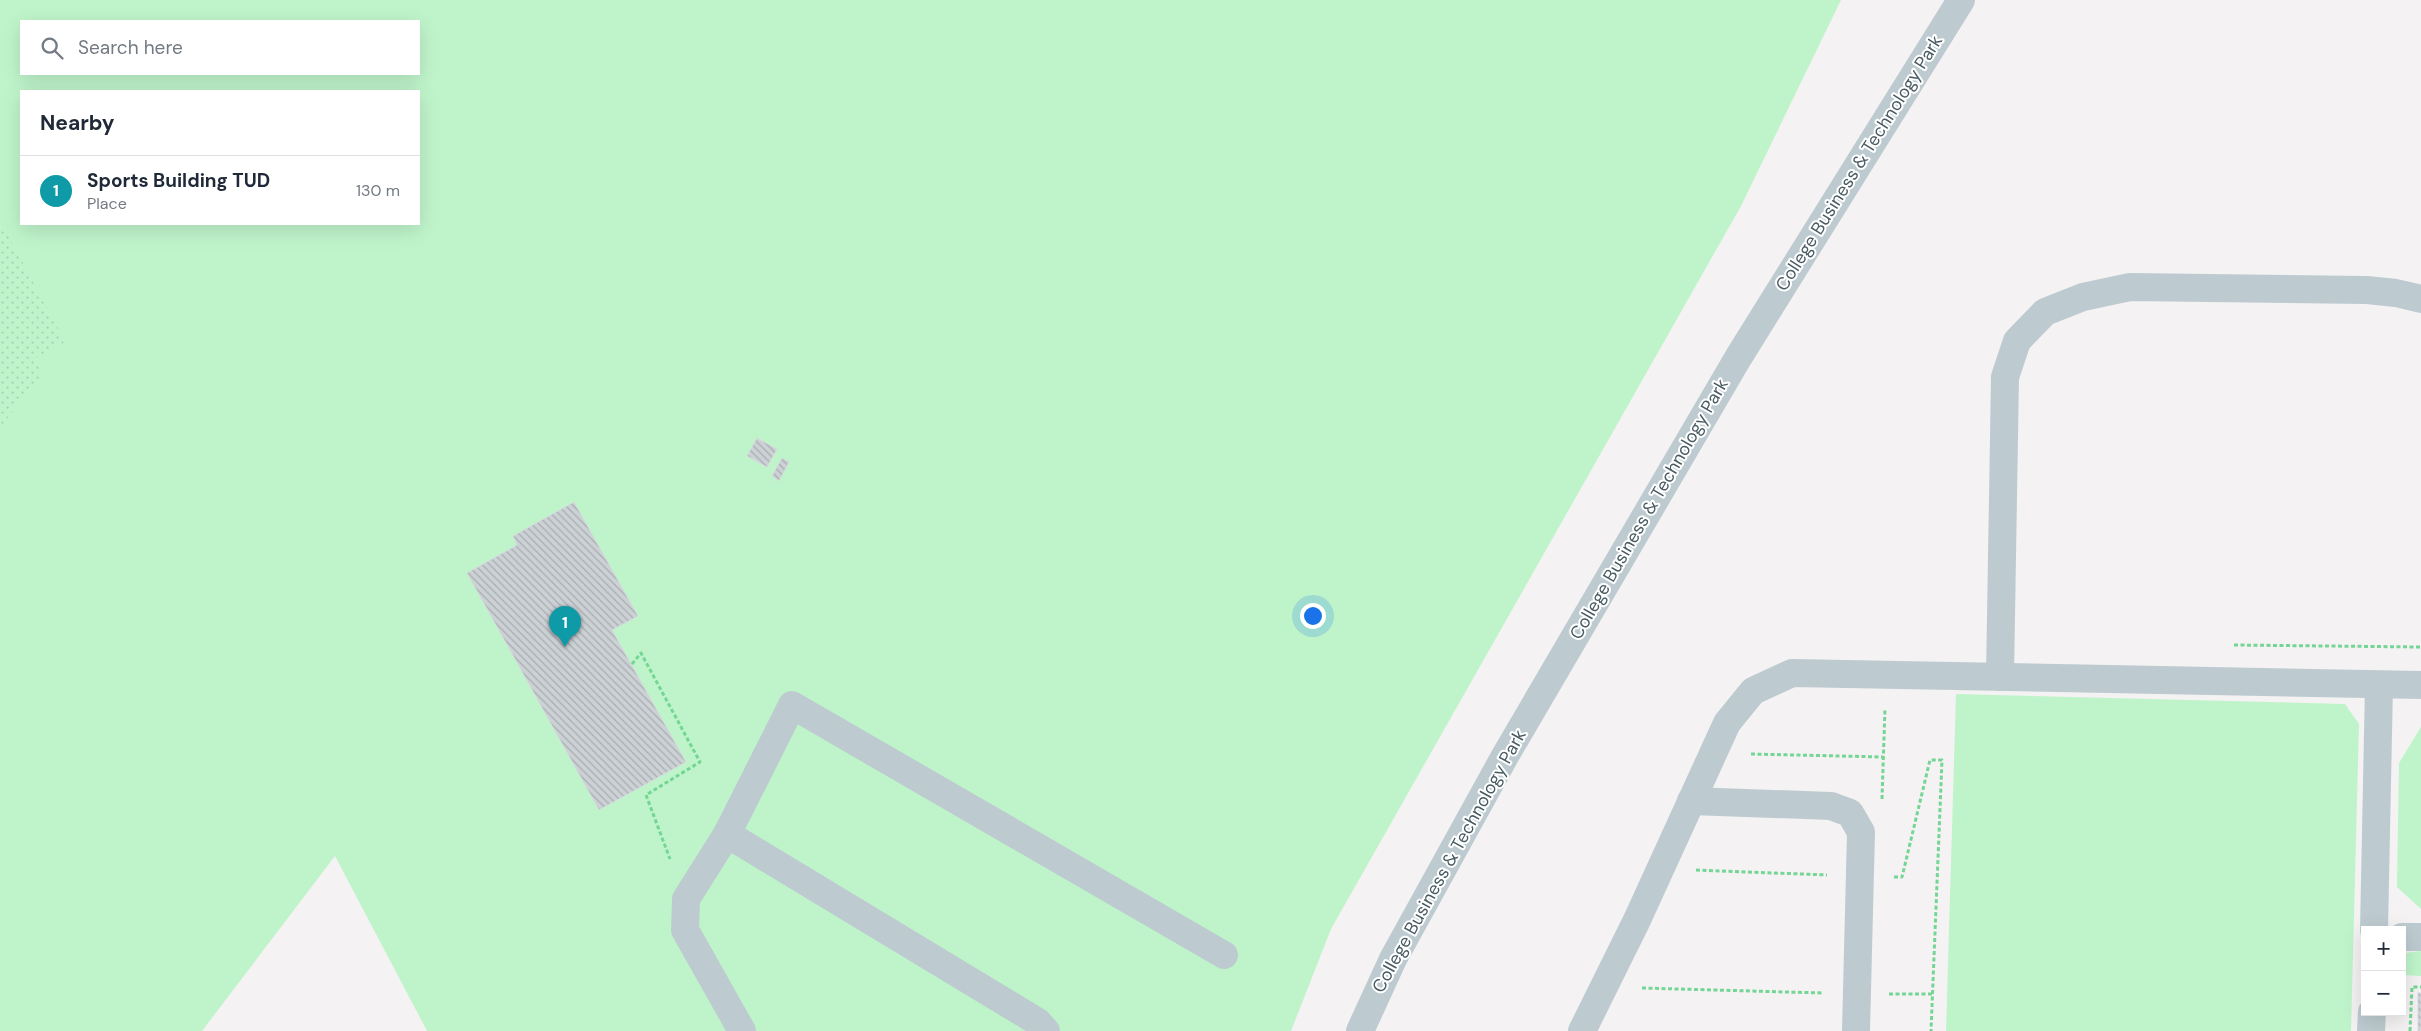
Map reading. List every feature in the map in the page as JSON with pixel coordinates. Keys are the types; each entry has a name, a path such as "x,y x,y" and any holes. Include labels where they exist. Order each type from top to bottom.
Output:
{"lane":[{"name":"College Business & Technology Park","path":"1360,1031 1393,959 1506,756 1738,358 1961,0"},
{"path":"2000,677 2006,377 2017,341 2045,312 2083,297 2130,287 2367,290 2396,293 2421,300"},
{"path":"1582,1031 1637,920 1727,723 1753,692 1792,673 2379,686 2421,685"},
{"path":"2374,926 2379,686"},
{"path":"742,1031 684,930 686,900 727,834 792,705 1224,955"},
{"path":"1691,801 1831,806 1850,813 1861,832 1856,1031"},
{"path":"727,834 1038,1022 1046,1031"},
{"path":"2406,937 2421,938"},
{"path":"2371,1031 2372,1016"}],"path":[{"path":"632,664 641,653 700,762 646,795 686,900"},
{"path":"1742,754 1883,757"},
{"path":"1888,877 1902,877 1930,760 1942,760 1931,1031"},
{"path":"1693,870 1830,875"},
{"path":"2410,1031 2412,987 2421,987"},
{"path":"1639,988 1831,993"},
{"path":"1887,994 1934,994"}],"green space":[{"path":"0,0 1841,0 1741,206 1331,929 1291,1031 427,1031 335,856 202,1031 0,1031"},
{"path":"0,220 65,342 34,359 43,375 0,427"},
{"path":"1956,694 2345,704 2359,724 2351,1031 1946,1031"},
{"path":"2421,727 2421,909 2397,887 2399,763"},
{"path":"2421,951 2421,976 2406,975 2406,953"}],"building":[{"path":"757,438 777,449 767,467 747,456"},
{"path":"782,458 789,462 779,481 772,476"},
{"path":"574,502 638,616 612,630 686,762 599,810 467,573 517,545 513,536"},
{"path":"2418,993 2421,993 2421,1031 2418,1031"}],"place":[{"name":"Sports Building TUD","path":"565,647"}]}
